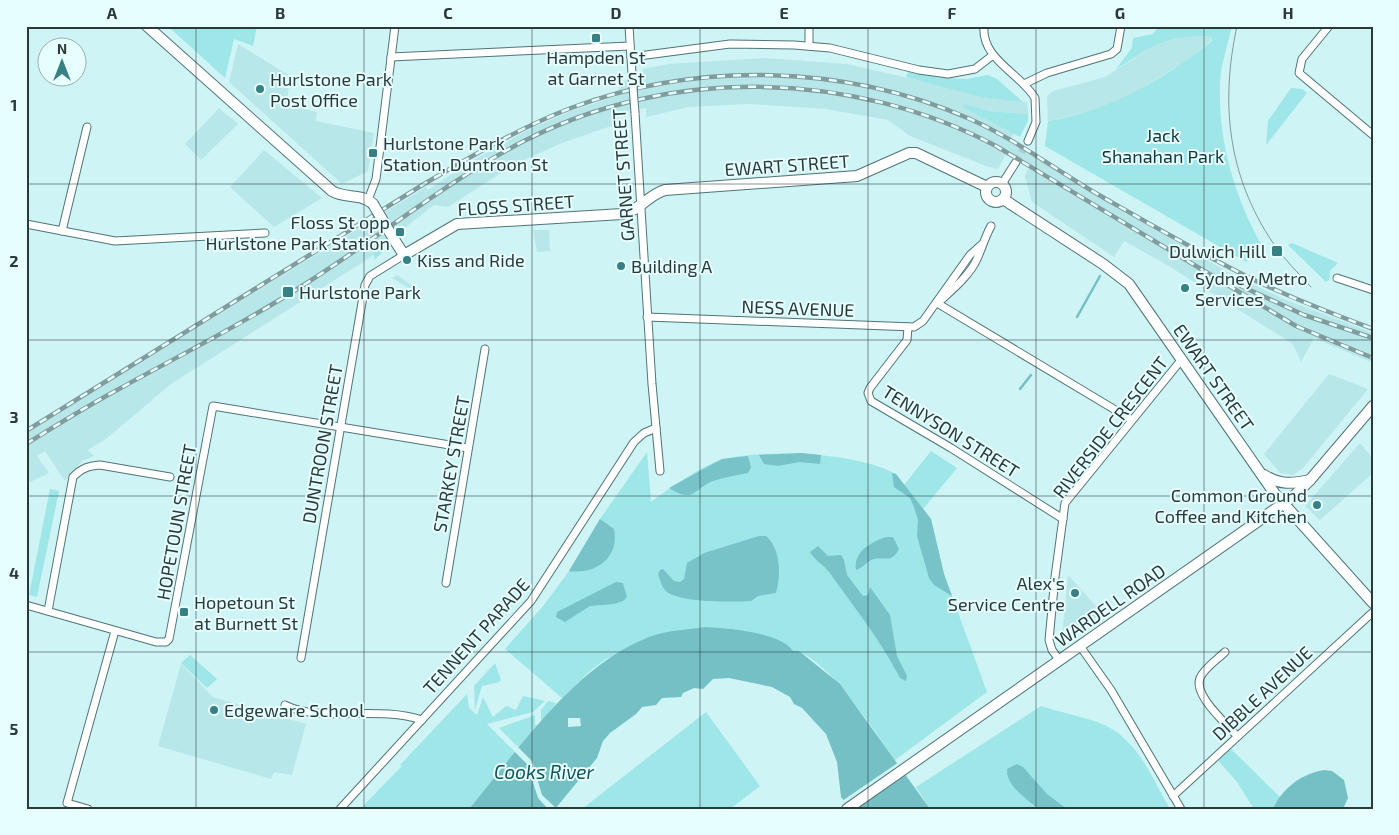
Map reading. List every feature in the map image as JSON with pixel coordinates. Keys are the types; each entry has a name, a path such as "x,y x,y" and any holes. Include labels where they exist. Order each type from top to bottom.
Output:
{"street":[{"path":"147,26 332,190 342,196 370,202 404,255"},
{"path":"370,202 376,179 395,26"},
{"name":"GARNET STREET","path":"629,26 647,318 660,471"},
{"path":"808,26 809,46"},
{"path":"984,26 985,41 993,55 1024,84 1035,98 1037,115 1034,129 1028,141"},
{"path":"1024,84 1046,73 1111,54 1117,49 1121,26"},
{"path":"1329,26 1302,59 1299,73 1373,135"},
{"path":"631,58 730,44 809,46 898,63 919,70 948,74 975,69 993,55"},
{"path":"392,58 630,46"},
{"path":"62,231 87,126"},
{"name":"EWART STREET","path":"641,204 665,190 857,176 909,153 916,153 987,187"},
{"path":"1002,184 1016,162"},
{"path":"995,182 1002,184 1006,191 1003,199 998,202 988,200 986,194 987,187 995,182"},
{"name":"EWART STREET","path":"1003,199 1103,264 1129,284 1283,503 1373,603"},
{"name":"FLOSS STREET","path":"404,255 457,224 622,214 631,211 641,204"},
{"path":"26,224 115,241 265,233"},
{"path":"908,327 920,324 937,303 958,270 981,245 991,226"},
{"name":"DUNTROON STREET","path":"301,658 366,281 370,276 404,255"},
{"path":"1337,278 1373,290"},
{"path":"937,303 1132,420"},
{"name":"NESS AVENUE","path":"647,318 908,327"},
{"name":"TENNYSON STREET","path":"908,327 907,340 870,388 868,393 871,401 951,448 1063,519"},
{"name":"STARKEY STREET","path":"446,583 485,349"},
{"name":"RIVERSIDE CRESCENT","path":"1060,661 1052,650 1049,640 1065,504 1182,359"},
{"name":"HOPETOUN STREET","path":"115,631 156,642 166,642 172,634 213,406 340,426"},
{"name":"WARDELL ROAD","path":"847,809 1283,503 1310,480 1373,406"},
{"path":"340,426 468,448"},
{"name":"TENNENT PARADE","path":"340,809 531,601 634,442 644,433 656,428"},
{"path":"48,611 74,477 80,469 100,465 170,477"},
{"path":"1262,474 1278,483 1287,484 1310,480"},
{"path":"26,605 115,631 67,803 88,809"},
{"name":"DIBBLE AVENUE","path":"1173,796 1373,612"},
{"path":"1080,646 1111,690 1181,809"},
{"path":"1225,652 1202,674 1199,679 1200,692 1237,736"},
{"path":"285,704 307,712 386,712 422,720"}],"shaded area":[{"path":"1185,36 1212,37 1211,41 1186,61 1126,98 1091,111 1048,121 1047,96 1053,91 1105,77 1157,44"},
{"path":"238,44 290,76 287,101 300,108 317,112 316,121 374,133 368,171 342,184 229,82"},
{"path":"765,58 847,64 956,89 981,97 1027,102 1028,114 989,111 964,104 962,107 1014,133 1009,142 1229,273 1284,299 1373,333 1373,363 1314,338 1301,362 1293,344 1162,262 1124,241 1114,257 1032,202 1025,176 1029,167 1006,154 998,169 986,166 910,136 888,120 826,109 749,104 689,107 646,117 646,108 618,112 617,124 562,143 515,164 448,207 434,205 388,241 371,257 171,384 107,438 88,450 94,456 82,461 65,481 45,451 37,456 49,473 26,484 26,433 426,187 428,190 470,162 528,130 571,111 617,96 622,81 641,78 643,69 669,64"},
{"path":"219,108 238,124 201,160 185,144"},
{"path":"264,150 322,198 274,227 230,187"},
{"path":"533,230 549,230 550,251 537,252"},
{"path":"397,275 418,289 416,293 392,278"},
{"path":"1329,374 1368,389 1304,467 1293,475 1280,473 1264,454"},
{"path":"1360,443 1373,459 1373,473 1320,520 1305,506"},
{"path":"802,453 821,455 820,464 800,462 778,466 764,464 759,455"},
{"path":"748,456 751,467 748,473 708,483 690,495 678,493 669,488 722,459"},
{"path":"892,473 896,474 931,519 944,574 952,596 934,585 929,578 917,536 918,520 914,507 910,498 894,487"},
{"path":"600,519 614,529 615,539 610,556 597,567 588,570 569,571"},
{"path":"759,536 766,536 775,548 779,570 776,593 758,596 751,601 708,601 675,596 667,592 662,586 658,574 660,570 663,569 674,581 680,582 684,579 687,563 704,553"},
{"path":"886,537 893,537 899,549 896,554 891,558 872,560 856,570 857,558 860,553 865,548"},
{"path":"818,546 828,556 841,555 847,575 863,596 868,595 870,587 890,615 897,656 907,676 906,681 900,678 875,637 829,572 810,552"},
{"path":"1068,575 1102,613 1067,638 1062,635"},
{"path":"616,582 623,583 627,597 623,601 614,604 590,606 565,622 556,617 557,612"},
{"name":"Edgeware School","path":"181,664 213,697 306,724 292,775 274,772 271,779 158,746"},
{"path":"1017,764 1023,767 1047,794 1067,809 1038,809 1023,796 1013,786 1008,775 1007,769"}],"green space":[{"path":"171,26 257,26 253,46 234,39 225,78 171,29"},
{"name":"Jack Shanahan Park","path":"1159,26 1232,26 1220,82 1222,126 1225,147 1236,188 1262,246 1246,262 1045,146 1048,121 1093,110 1135,92 1174,69 1212,41 1212,37 1171,40 1151,48 1116,69 1132,48 1133,38 1153,34"},
{"path":"908,72 942,78 966,79 988,75 997,79 1023,102 981,97 906,77"},
{"path":"1291,88 1302,89 1307,93 1266,145 1268,121"},
{"path":"964,104 989,111 1028,114 1028,121 1020,137 962,107"},
{"path":"381,243 384,248 383,252 374,260 374,247"},
{"path":"1292,243 1338,263 1330,271 1329,280 1326,282 1288,245"},
{"path":"931,451 957,468 923,509 931,519 944,574 987,692 895,760 849,696 819,665 806,655 793,651 784,643 749,632 725,628 694,629 606,659 591,670 562,698 505,649 544,605 569,571 600,519 647,452 651,502 707,465 724,459 787,453 834,457 877,466 894,473 904,485"},
{"path":"50,489 59,491 37,597 29,595"},
{"path":"190,655 217,679 207,688 181,663"},
{"path":"495,663 501,680 482,686 475,710 474,686"},
{"path":"467,694 469,708 477,715 483,697 493,717 506,706 516,710 523,696 545,701 533,712 487,724 516,753 469,809 360,809 402,766 400,765"},
{"path":"548,701 556,703 541,723 541,710"},
{"path":"1041,706 1097,722 1111,728 1122,736 1149,770 1170,809 930,809 916,787"},
{"path":"706,712 760,786 730,809 582,809"},
{"path":"535,715 535,725 538,725 519,748 499,728"},
{"path":"1227,745 1281,798 1273,809 1254,809 1237,782 1215,757"}],"water":[{"name":"Cooks River","path":"705,627 752,632 777,639 793,651 799,651 840,684 930,809 850,809 841,797 837,762 826,734 802,708 794,704 790,697 772,687 729,678 713,679 703,689 694,688 683,693 681,697 662,698 656,705 642,707 603,741 597,758 555,809 469,809 550,711 596,668 622,650 649,637"},
{"path":"1324,770 1332,771 1344,780 1348,798 1343,809 1273,809 1282,794 1294,783 1308,774"}],"pier":[{"path":"568,718 580,718 581,726 568,727"},
{"path":"518,747 532,761 542,795 557,809 548,809 538,798 527,764 514,751"},
{"path":"899,762 907,774 857,809 847,809 842,801"}],"waterway":[{"path":"1077,317 1100,276"},
{"path":"1020,389 1031,375"}],"tunnel":[{"path":"1016,162 1028,141"}],"tram line":[{"path":"1237,26 1229,83 1229,111 1237,165 1246,192 1258,218 1273,243 1311,287"}],"railway":[{"path":"26,431 424,184 514,133 571,108 619,93 669,82 720,76 771,75 822,79 873,87 922,101 970,119 1019,145 1099,195 1229,267 1294,298 1373,329"},
{"path":"26,444 95,402 280,300 467,174 524,141 580,117 639,99 700,90 761,87 822,91 882,103 940,121 996,146 1296,326 1373,358"},
{"path":"1241,286 1304,315 1373,338"}],"place":[{"name":"Hampden St at Garnet St","path":"596,38"},
{"name":"Hurlstone Park Post Office","path":"260,89"},
{"name":"Hurlstone Park Station, Duntroon St","path":"373,153"},
{"name":"Floss St opp Hurlstone Park Station","path":"400,232"},
{"name":"Dulwich Hill","path":"1277,251"},
{"name":"Kiss and Ride","path":"407,260"},
{"name":"Building A","path":"621,266"},
{"name":"Sydney Metro Services","path":"1185,288"},
{"name":"Hurlstone Park","path":"288,292"},
{"name":"Common Ground Coffee and Kitchen","path":"1317,505"},
{"name":"Alex's Service Centre","path":"1075,593"},
{"name":"Hopetoun St at Burnett St","path":"184,612"},
{"name":"Edgeware School","path":"214,710"}]}
